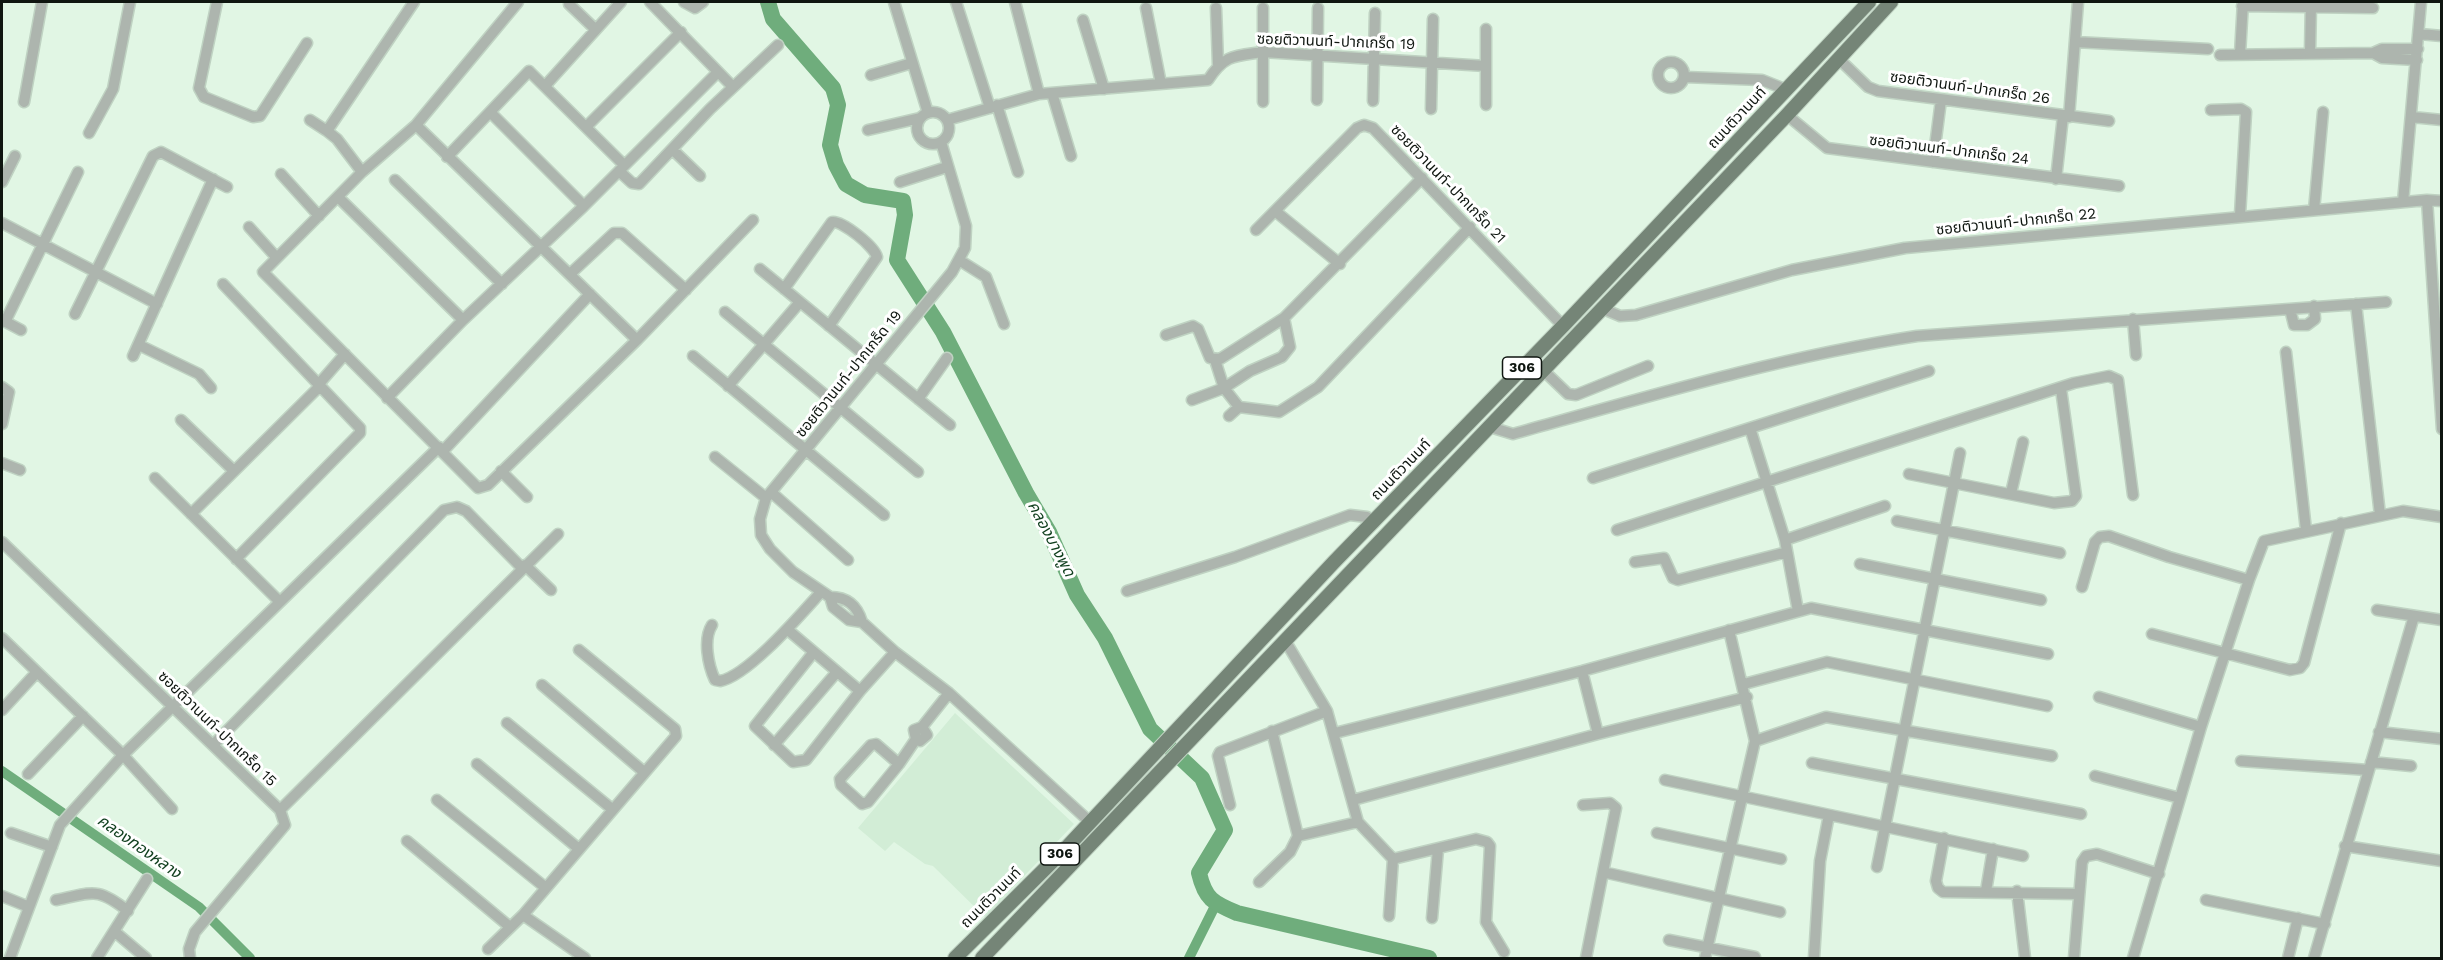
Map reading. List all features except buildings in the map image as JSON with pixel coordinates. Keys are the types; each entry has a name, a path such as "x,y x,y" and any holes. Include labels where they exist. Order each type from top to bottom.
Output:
{"main road":[{"name":"ถนนติวานนท์","path":"955,958 1175,734 1334,562 1563,326 1869,2"},
{"name":"306","path":"982,958 1286,642 1601,308 1787,115 1891,2"},
{"path":"1589,298 1601,308"}],"street":[{"path":"24,102 42,2"},
{"path":"89,133 113,89 130,2"},
{"path":"217,2 199,88 204,97 252,117 260,116 307,43"},
{"path":"327,131 414,2"},
{"path":"518,2 416,125 362,172 264,269 263,276 345,354 478,488 488,485 637,340 753,220"},
{"path":"545,86 594,28 621,2"},
{"path":"650,2 733,87"},
{"path":"684,2 695,8 703,2"},
{"path":"868,130 924,115 939,113 947,120 948,134 941,142 930,144 921,138 917,128 924,115 894,2"},
{"path":"956,2 1018,172"},
{"path":"1015,2 1040,94"},
{"path":"2056,179 2066,116 2078,2"},
{"path":"2403,202 2420,34 2421,2"},
{"path":"569,4 594,28"},
{"path":"2240,54 2243,4 2311,4 2373,8"},
{"path":"2310,53 2311,4"},
{"path":"1146,8 1161,84"},
{"path":"1216,8 1218,64"},
{"path":"1263,8 1263,102"},
{"path":"1317,100 1318,8"},
{"path":"1373,101 1375,13"},
{"path":"1431,109 1433,19"},
{"path":"1083,21 1104,89"},
{"path":"1486,29 1486,105"},
{"path":"586,127 681,32"},
{"path":"2420,34 2442,36"},
{"path":"2075,42 2208,49"},
{"path":"447,157 529,71 586,127 632,183 639,184 733,87 778,45"},
{"name":"ซอยติวานนท์-ปากเกร็ด 19","path":"947,120 1040,94 1208,80 1218,64 1230,56 1263,52 1486,66"},
{"path":"2220,55 2373,53 2382,58 2417,55"},
{"name":"ซอยติวานนท์-ปากเกร็ด 26","path":"1839,58 1868,87 1878,91 2109,121"},
{"path":"870,75 912,63"},
{"path":"387,398 463,320 584,206 718,72"},
{"path":"1684,77 1762,80 1787,90"},
{"path":"1052,93 1071,156"},
{"path":"1933,162 1941,100"},
{"path":"2211,110 2241,109 2246,112 2240,216"},
{"path":"490,112 584,206"},
{"path":"2314,210 2323,112"},
{"name":"ซอยติวานนท์-ปากเกร็ด 24","path":"1787,115 1827,148 2119,186"},
{"path":"2412,117 2442,120"},
{"path":"310,120 338,139 362,172"},
{"path":"416,125 637,340"},
{"name":"ซอยติวานนท์-ปากเกร็ด 21","path":"1256,230 1357,128 1364,125 1372,128 1422,178 1563,326"},
{"name":"ซอยติวานนท์-ปากเกร็ด 19","path":"941,142 966,226 965,248 933,295 768,495 760,519 761,536 770,549 794,572 825,595 833,607 849,620 862,622 895,652 949,693 1090,822"},
{"path":"673,150 700,176"},
{"path":"75,314 142,176 157,153 227,187"},
{"path":"2,183 15,156"},
{"path":"900,182 947,167"},
{"path":"21,330 3,321 78,172"},
{"path":"281,174 319,216"},
{"path":"1215,360 1284,318 1340,264 1422,178"},
{"path":"133,356 213,179"},
{"path":"394,180 502,284"},
{"path":"338,197 463,320"},
{"path":"2427,200 2438,291 2442,429"},
{"name":"ซอยติวานนท์-ปากเกร็ด 22","path":"1601,308 1620,316 1636,315 1792,270 1905,248 2240,216 2427,200 2442,201"},
{"path":"1275,211 1340,264"},
{"path":"784,289 832,222 841,223 876,251 877,257 829,326"},
{"path":"2,223 157,304"},
{"path":"249,227 276,257"},
{"path":"1167,335 1193,326 1198,329 1210,358 1215,360 1224,388 1239,407 1279,412 1318,387 1470,227"},
{"path":"570,274 614,233 622,233 686,290"},
{"path":"959,260 986,277 1005,324"},
{"path":"760,268 950,425"},
{"path":"223,284 319,386 358,423 360,433 236,559"},
{"path":"10,958 60,825 73,810 123,755 279,601 441,449 590,294"},
{"path":"729,386 800,302"},
{"path":"1490,427 1513,434 1733,375 1864,344 1971,330 2386,303"},
{"path":"2356,304 2380,515"},
{"path":"2290,309 2294,325 2307,325 2315,319 2314,306"},
{"path":"725,312 918,472"},
{"path":"1192,400 1224,388 1250,371 1282,357 1290,346 1284,318"},
{"path":"2133,319 2136,356"},
{"path":"139,345 199,374 211,388"},
{"path":"2286,352 2306,530"},
{"path":"191,514 319,386 345,354"},
{"path":"693,356 884,515"},
{"path":"918,399 947,358"},
{"path":"1543,370 1568,394 1576,395 1648,366"},
{"path":"1593,478 1929,371"},
{"path":"1617,530 2074,383 2109,376 2118,381 2133,495"},
{"path":"2,387 9,392 2,424"},
{"path":"1910,474 1955,481 2054,503 2072,501 2076,495 2061,389"},
{"path":"1229,416 1239,407"},
{"path":"182,420 234,471"},
{"path":"1750,428 1785,540 1798,610"},
{"path":"2011,494 2023,442"},
{"path":"1877,867 1960,453"},
{"path":"715,457 768,495 848,560"},
{"path":"2,463 20,470"},
{"path":"501,471 527,497"},
{"path":"155,478 279,601"},
{"path":"1785,540 1885,506"},
{"path":"213,745 444,510 457,507 466,511 551,590"},
{"path":"2133,958 2201,727 2248,580 2264,541 2306,530 2403,511 2442,517"},
{"path":"1127,591 1225,561 1350,515 1366,517 1374,523"},
{"path":"1897,521 2060,553"},
{"path":"2152,633 2290,670 2300,668 2304,663 2341,523"},
{"path":"190,958 189,949 195,932 285,825 280,810 523,566 558,534"},
{"path":"2082,587 2095,542 2100,537 2109,536 2169,557 2248,580"},
{"name":"ซอยติวานนท์-ปากเกร็ด 15","path":"2,542 280,810"},
{"path":"1635,562 1664,558 1673,578 1678,580 1787,552"},
{"path":"1860,564 2041,600"},
{"path":"712,625 708,632 710,668 715,680 720,681 743,668 825,595"},
{"path":"1335,733 1582,671 1811,608 2048,654"},
{"path":"2377,610 2442,620"},
{"path":"2314,958 2414,616"},
{"path":"788,630 836,674 860,691"},
{"path":"1705,958 1740,797 1755,741 1747,697 1729,630"},
{"path":"2,638 123,755 172,809"},
{"path":"1286,642 1328,711 1358,822 1393,859 1389,916"},
{"path":"488,949 523,915 676,736 675,729 579,650"},
{"path":"813,653 755,726 757,731 793,762 806,760 860,691 895,652"},
{"path":"1743,684 1827,662 2047,705"},
{"path":"1582,671 1598,734"},
{"path":"2,710 37,672"},
{"path":"774,745 836,674"},
{"path":"542,685 644,771"},
{"path":"899,764 873,744 839,782 862,804 865,804 899,764 916,739 925,739 927,735 922,727 949,693"},
{"path":"1353,800 1598,734 1747,697"},
{"path":"2099,697 2201,727"},
{"path":"1230,806 1218,756 1220,752 1328,711"},
{"path":"28,774 82,716"},
{"path":"1755,741 1826,717 2052,756"},
{"path":"507,723 612,809"},
{"path":"1272,731 1299,837"},
{"path":"2379,732 2442,739"},
{"path":"2241,761 2411,766"},
{"path":"1812,763 2081,814"},
{"path":"477,764 579,849"},
{"path":"2095,776 2180,798"},
{"path":"1665,780 2023,856"},
{"path":"437,800 546,888"},
{"path":"1583,805 1610,803 1616,808 1586,958"},
{"path":"1814,958 1820,861 1829,815"},
{"path":"1259,882 1290,852 1299,837 1358,822"},
{"path":"11,833 52,847"},
{"path":"1657,833 1780,859"},
{"path":"1944,838 1936,881 1938,888 1943,892 2017,891 2079,894"},
{"path":"1393,859 1476,839 1487,842 1490,846 1486,922 1496,943 1504,952"},
{"path":"407,841 510,927"},
{"path":"2345,846 2442,861"},
{"path":"1432,918 1438,849"},
{"path":"1986,891 1993,849"},
{"path":"2074,958 2082,862 2086,856 2097,854 2159,874"},
{"path":"1603,872 1780,912"},
{"path":"97,958 147,879"},
{"path":"2017,891 2025,958"},
{"path":"56,900 99,892 108,895 128,910"},
{"path":"2,896 29,907"},
{"path":"2206,900 2325,924"},
{"path":"523,915 585,958"},
{"path":"2288,958 2298,918"},
{"path":"114,931 146,958"},
{"path":"1669,940 1755,957"}],"shaded area":[{"path":"955,713 1074,824 985,917 933,866 925,864 894,842 885,851 858,828"}],"waterway":[{"name":"คลองบางพูด","path":"768,2 773,19 833,88 838,105 830,145 836,165 846,184 865,195 903,201 905,215 897,260 943,332 1026,493 1049,532 1077,595 1105,638 1150,729 1202,778 1225,830 1199,873 1207,894 1216,903 1237,913 1429,958"},
{"name":"คลองทองหลาง","path":"2,771 199,907 250,958"},
{"path":"1189,958 1216,904"}]}
